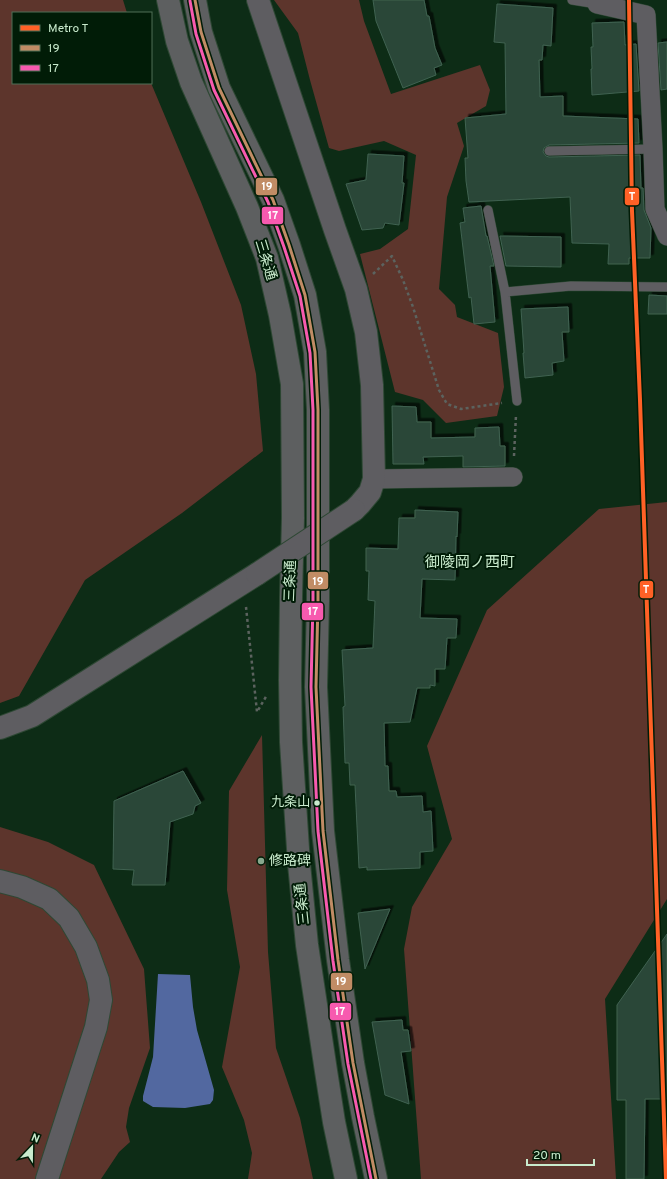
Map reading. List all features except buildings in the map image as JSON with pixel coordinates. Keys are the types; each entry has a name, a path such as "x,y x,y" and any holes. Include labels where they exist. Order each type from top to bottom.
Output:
{"main road":[{"name":"三条通","path":"168,0 177,41 191,82 247,207 267,258 280,315 292,384 293,518 290,680 291,742 299,864 308,945 325,1063 334,1122 346,1179"},
{"name":"三条通","path":"195,0 201,32 219,88 273,200 290,245 305,295 315,352 318,410 318,601 316,687 323,831 338,960 353,1063 376,1179"}],"street":[{"path":"0,728 32,716 250,579 354,510 370,492 374,479 372,385 362,310 258,0"},
{"path":"597,2 646,15 653,149 654,209 667,236"},
{"path":"374,479 513,477"},
{"path":"0,881 49,899 69,918 86,947 98,980 100,1000 96,1027 47,1179"}],"lane":[{"path":"572,0 597,2"},
{"path":"549,151 653,149"},
{"path":"488,210 505,292 517,401"},
{"path":"505,292 572,286 667,287"}],"path":[{"path":"392,256 413,307 439,390 447,404 461,409 517,401 513,477"},
{"path":"250,579 257,712 266,695 270,693"}],"shaded area":[{"path":"0,0 123,0 127,12 12,12 12,84 151,84 201,202 241,305 256,374 263,451 182,513 85,580 19,696 0,703"},
{"path":"274,0 359,0 364,21 391,94 480,65 490,90 486,106 457,123 464,146 447,197 439,289 455,305 457,317 498,333 504,387 497,416 446,423 423,400 395,392 360,254 380,249 408,229 416,155 384,141 339,151 329,148 298,33"},
{"path":"667,502 667,899 605,999 616,1179 421,1179 404,949 412,907 452,839 427,746 487,610 599,509"},
{"path":"262,735 268,952 276,1048 300,1118 313,1179 248,1179 252,1153 244,1120 222,1067 240,967 227,890 229,791"},
{"path":"0,827 48,842 94,865 144,969 150,1048 129,1108 126,1127 130,1142 119,1152 101,1179 0,1179"}],"water":[{"path":"158,974 190,975 197,1030 214,1090 213,1100 210,1104 185,1108 153,1107 143,1101 153,1057"}],"metro line":[{"name":"T","path":"629,0 632,211 640,400 666,1179"}],"transit line":[{"name":"19","path":"195,0 201,32 219,88 273,200 289,245 305,295 315,352 318,410 318,601 316,687 323,831 338,960 353,1063 376,1179"},
{"name":"17","path":"190,1 196,34 214,90 268,202 284,247 300,296 310,353 313,410 313,601 311,687 318,831 333,961 348,1064 371,1179"}],"place":[{"name":"九条山","path":"317,803"},
{"name":"修路碑","path":"261,861"}],"district":[{"name":"御陵岡ノ西町","path":"470,563"}]}
